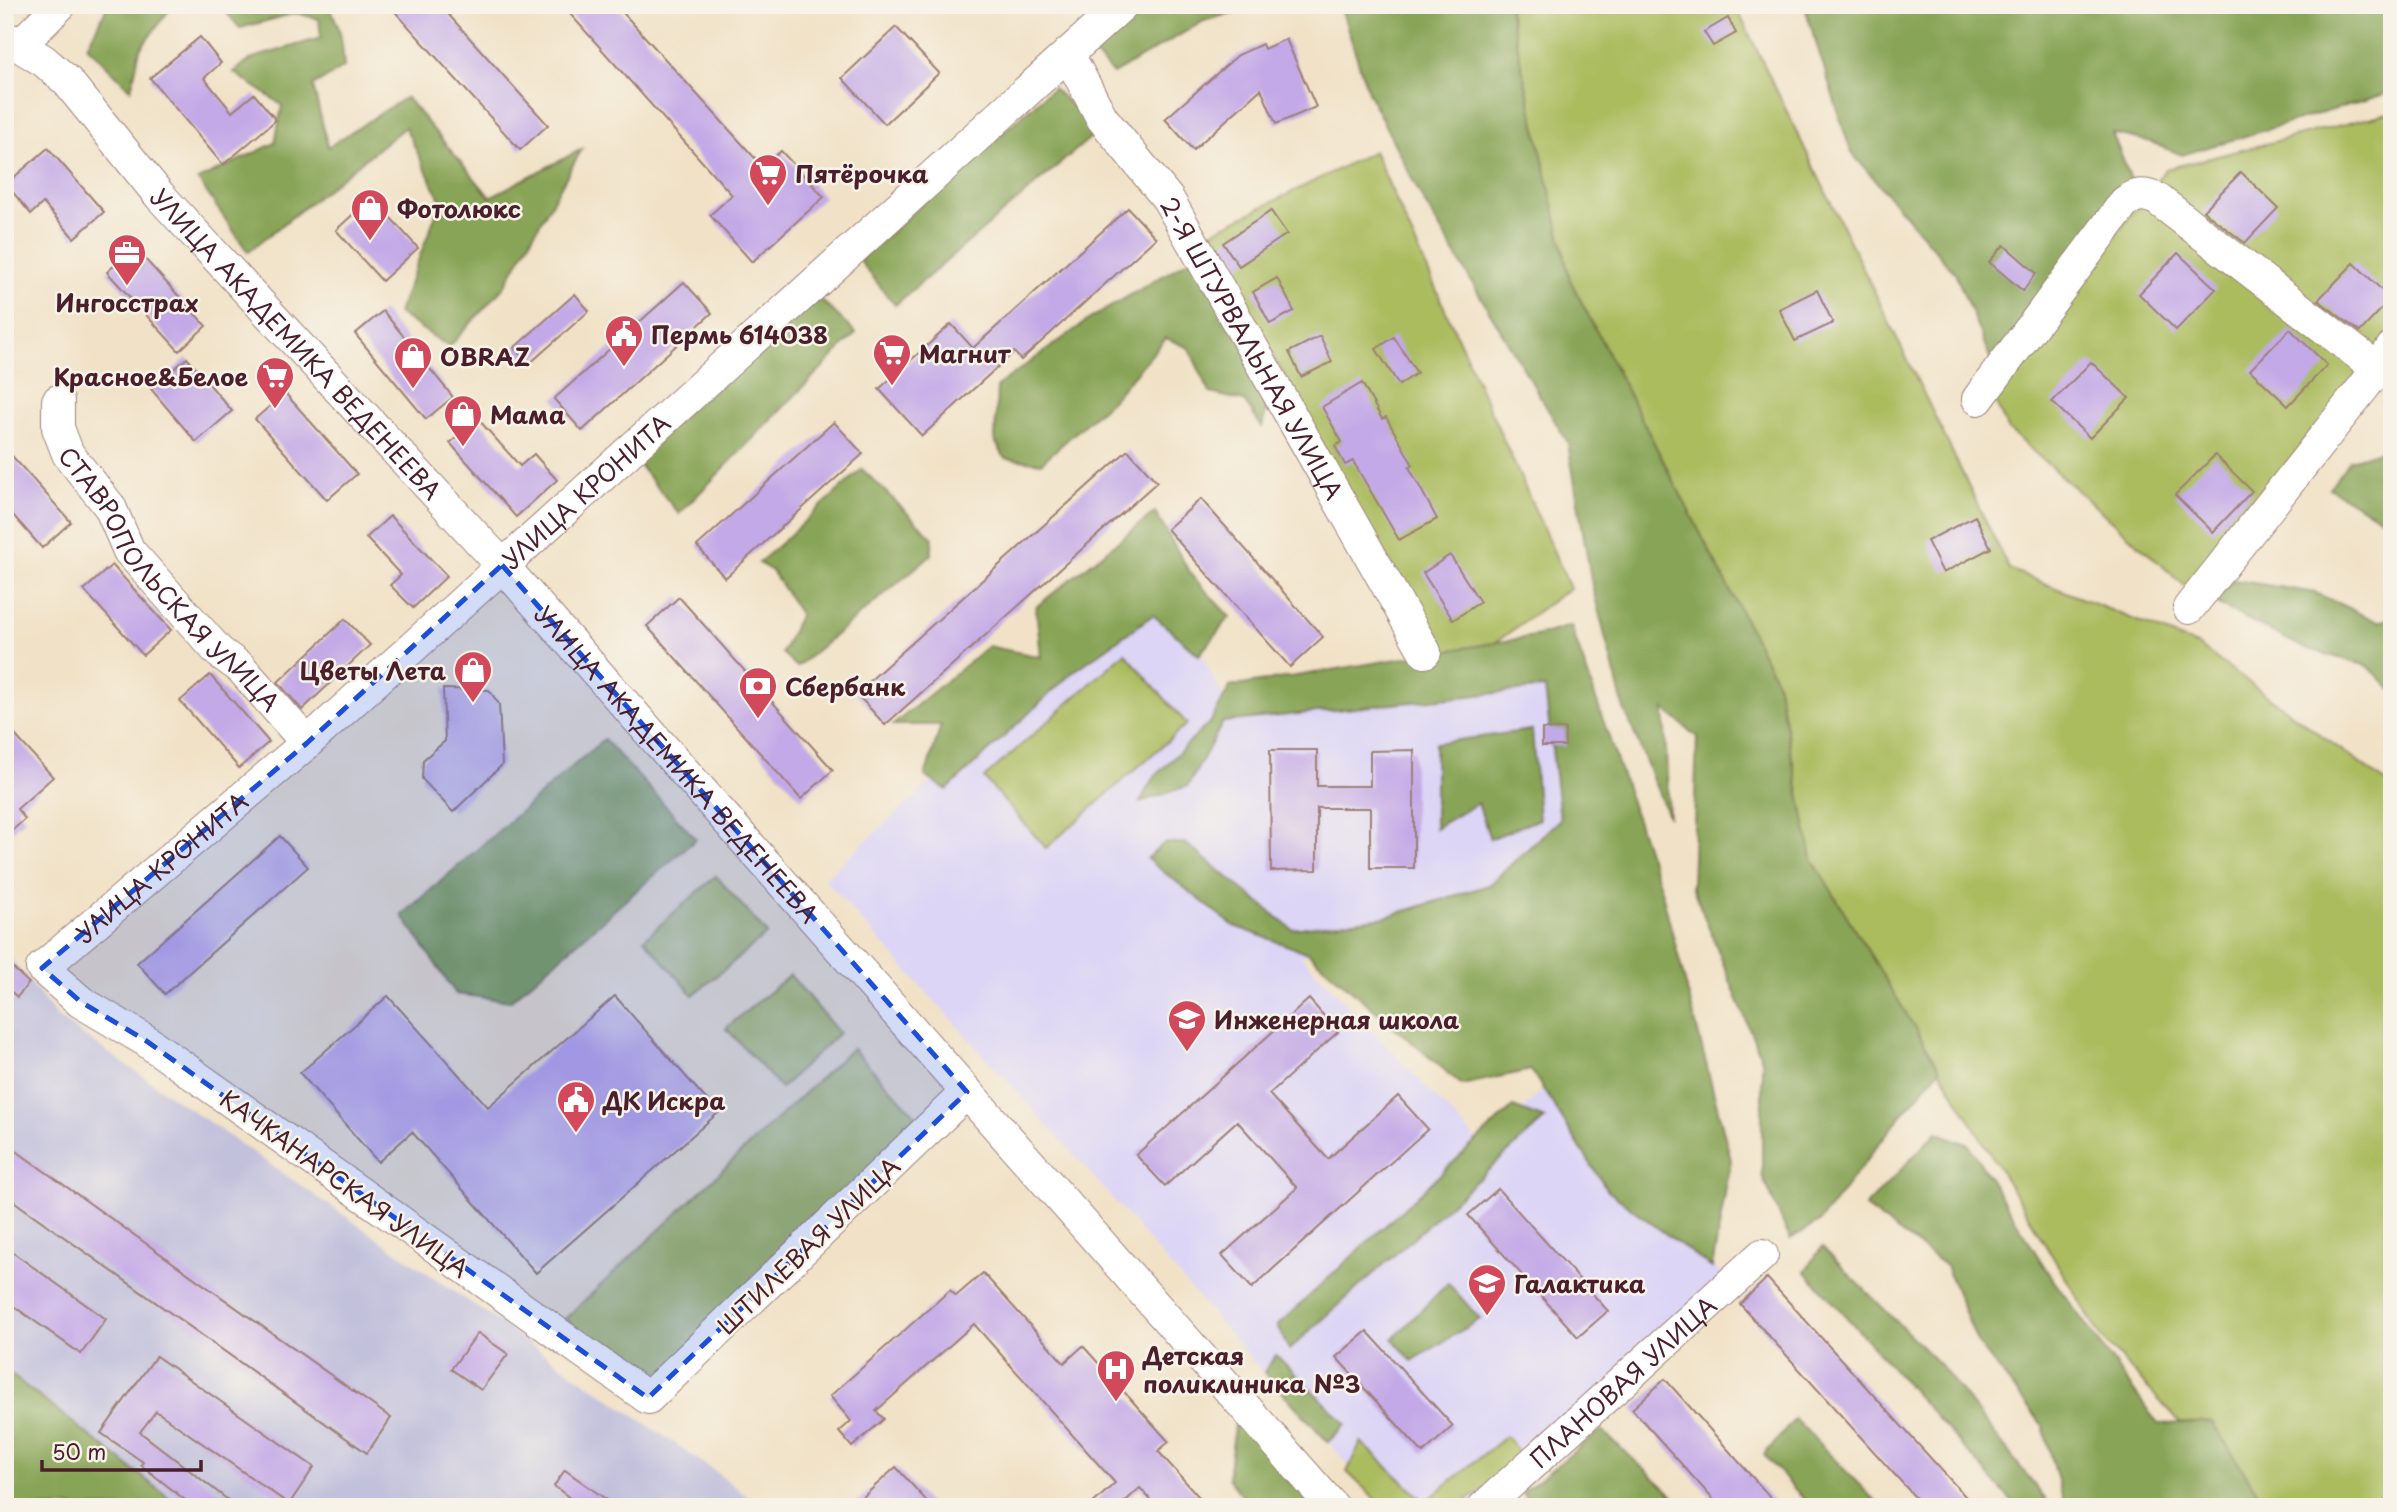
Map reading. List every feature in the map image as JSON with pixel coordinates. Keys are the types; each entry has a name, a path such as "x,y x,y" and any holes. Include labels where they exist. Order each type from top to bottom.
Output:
{"street":[{"path":"13,41 60,5"},
{"name":"УЛИЦА КРОНИТА","path":"42,968 307,743 1122,5"},
{"name":"УЛИЦА АКАДЕМИКА ВЕДЕНЕЕВА","path":"13,41 44,61 67,81 160,196 502,565 1333,1507"},
{"name":"2-Я ШТУРВАЛЬНАЯ УЛИЦА","path":"1068,54 1102,118 1168,199 1425,652"},
{"path":"1978,399 2125,202 2135,195 2144,194 2157,199 2385,358 2189,608"},
{"name":"СТАВРОПОЛЬСКАЯ УЛИЦА","path":"58,401 58,428 68,454 110,507 130,551 219,652 241,668 307,743"},
{"name":"КАЧКАНАРСКАЯ УЛИЦА","path":"42,968 81,1002 145,1040 648,1398"},
{"name":"ШТИЛЕВАЯ УЛИЦА","path":"648,1398 967,1092"},
{"name":"ПЛАНОВАЯ УЛИЦА","path":"1484,1507 1762,1255"}],"highlighted area":[{"path":"502,565 967,1092 648,1398 145,1040 81,1002 42,968 307,743"}],"shaded area":[{"path":"1143,590 1195,643 1235,719 1558,664 1643,877 1301,956 1482,1146 1548,1086 1723,1276 1472,1507 1388,1507 1251,1359 1085,1167 824,879"},
{"path":"5,951 58,1018 716,1472 761,1507 181,1507 5,1370"}],"green space":[{"path":"108,5 173,5 140,49 131,90 87,46"},
{"path":"220,5 326,5 340,34 344,67 313,86 328,147 406,97 490,197 582,149 504,287 449,347 398,313 441,201 405,127 248,252 198,180 275,143 282,105 233,72 253,58 321,38 319,19 296,13 240,28"},
{"path":"1137,5 1258,5 1204,21 1113,74 1091,50"},
{"path":"1340,5 1508,5 1570,280 1777,682 1812,859 1940,1069 1819,1222 1790,1239 1762,1175 1762,1060 1692,886 1697,737 1664,709 1669,818 1623,706 1592,585 1568,443 1424,202 1368,92"},
{"path":"1508,5 1735,5 2009,569 2199,646 2392,787 2392,1507 2257,1507 2102,1338 1812,859 1777,682 1570,280"},
{"path":"1804,5 2392,5 2392,92 2182,155 2151,142 2112,133 2137,194 1994,367 1955,273 1851,152"},
{"path":"1053,88 1098,131 895,305 859,260"},
{"path":"2392,112 2392,334 2193,593 2008,429 1993,397 2166,169"},
{"path":"1374,151 1570,588 1447,678 1208,234"},
{"path":"1208,249 1272,388 1262,427 1244,401 1210,393 1189,348 1166,338 1112,400 1041,463 1005,458 995,441 997,386 1088,320"},
{"path":"816,295 856,333 679,514 635,460"},
{"path":"2392,447 2392,525 2329,488 2350,460"},
{"path":"862,469 933,538 931,555 797,667 782,653 800,614 772,571 759,563"},
{"path":"1155,512 1192,576 1230,617 1199,655 1153,615 1073,672 947,790 925,776 941,725 893,725 988,646 1041,657 1036,607"},
{"path":"2234,580 2316,593 2378,622 2392,618 2392,690 2368,666 2304,648 2211,601"},
{"path":"1571,626 1662,893 1731,1160 1712,1268 1608,1191 1531,1070 1462,1085 1308,953 1234,926 1147,859 1164,843 1185,843 1292,929 1385,917 1489,885 1560,819 1545,688 1223,722 1188,786 1140,802 1153,778 1211,721 1230,687 1535,636"},
{"path":"1125,653 1187,724 1046,848 984,778"},
{"path":"1532,730 1539,819 1490,839 1478,803 1435,828 1435,743"},
{"path":"604,739 696,839 510,1001 456,994 402,915"},
{"path":"716,876 767,934 693,995 644,939"},
{"path":"790,975 839,1033 781,1088 726,1028"},
{"path":"852,1048 925,1125 654,1384 565,1319"},
{"path":"1513,1107 1545,1119 1289,1350 1277,1326"},
{"path":"1937,1132 1969,1145 2049,1274 2158,1424 2212,1422 2267,1507 2065,1507 2043,1426 1977,1342 1946,1266 1865,1207"},
{"path":"1822,1247 1941,1366 2046,1500 2043,1507 2017,1507 1805,1271"},
{"path":"1448,1283 1480,1319 1412,1361 1393,1339"},
{"path":"1276,1355 1346,1424 1328,1442 1264,1372"},
{"path":"5,1370 181,1507 5,1507"},
{"path":"1236,1416 1329,1507 1251,1507 1228,1478"},
{"path":"1795,1419 1881,1507 1811,1507 1764,1455"},
{"path":"1601,1430 1676,1498 1681,1507 1536,1507 1522,1493"},
{"path":"1506,1436 1526,1462 1457,1507 1384,1507 1347,1472 1361,1442 1425,1502"}],"building":[{"path":"389,5 440,5 548,125 520,150"},
{"path":"562,5 616,5 763,167 781,151 824,197 752,262 710,215 732,195"},
{"path":"1728,18 1736,33 1713,46 1704,32"},
{"path":"896,27 939,73 885,124 842,78"},
{"path":"200,37 221,63 204,78 232,112 254,94 276,120 223,165 150,78"},
{"path":"1286,39 1316,107 1276,124 1261,89 1193,150 1165,119 1238,55 1262,44 1264,49"},
{"path":"48,148 104,212 74,238 43,203 31,214 6,184"},
{"path":"2241,172 2278,208 2245,243 2203,211"},
{"path":"372,197 418,248 382,281 336,230"},
{"path":"1128,208 1156,238 1021,360 1014,352 922,436 879,389 951,324 973,348"},
{"path":"1271,211 1287,234 1239,266 1223,243"},
{"path":"2004,245 2036,273 2023,291 1989,262"},
{"path":"134,247 206,326 179,351 107,272"},
{"path":"2178,253 2216,289 2176,330 2139,294"},
{"path":"2354,263 2391,299 2360,332 2318,300"},
{"path":"1277,278 1294,311 1270,324 1253,292"},
{"path":"684,282 712,313 582,431 554,399"},
{"path":"1817,290 1833,323 1795,341 1779,309"},
{"path":"575,294 589,311 529,364 514,348"},
{"path":"383,311 453,397 426,419 355,334"},
{"path":"2290,329 2327,365 2288,406 2250,370"},
{"path":"1320,336 1332,362 1301,377 1289,352"},
{"path":"1394,337 1417,373 1399,385 1376,349"},
{"path":"187,358 232,411 196,442 151,389"},
{"path":"2091,362 2129,398 2090,438 2052,402"},
{"path":"1362,383 1382,419 1386,417 1413,465 1409,467 1437,519 1399,540 1353,461 1345,465 1335,446 1342,442 1322,407"},
{"path":"285,393 357,474 327,500 255,419"},
{"path":"478,419 520,466 534,454 557,480 516,517 450,443"},
{"path":"834,422 863,454 725,578 697,546"},
{"path":"5,448 71,522 42,548 5,506"},
{"path":"1128,450 1157,482 885,725 856,693"},
{"path":"2215,455 2252,491 2213,532 2175,495"},
{"path":"1201,499 1323,637 1290,667 1167,529"},
{"path":"390,516 447,576 413,608 390,585 401,575 366,538"},
{"path":"1975,516 1991,548 1943,573 1927,541"},
{"path":"1450,555 1480,602 1453,620 1423,573"},
{"path":"112,565 171,630 143,655 84,590"},
{"path":"679,597 833,770 801,799 647,626"},
{"path":"345,619 370,645 302,710 278,682"},
{"path":"210,675 269,742 239,768 180,701"},
{"path":"443,689 489,690 499,704 502,765 453,812 422,779 423,760 445,741"},
{"path":"5,724 53,777 17,809 25,819 5,837"},
{"path":"1542,729 1565,729 1565,746 1542,746"},
{"path":"1270,750 1317,750 1317,786 1370,786 1370,751 1414,750 1414,868 1370,868 1370,808 1317,808 1317,870 1271,871"},
{"path":"280,836 308,867 165,994 137,963"},
{"path":"5,961 29,983 17,997 5,986"},
{"name":"ДК Искра","path":"388,996 488,1107 615,996 718,1113 536,1273 412,1132 378,1162 300,1073"},
{"path":"1309,999 1338,1032 1269,1094 1328,1159 1398,1096 1428,1129 1252,1288 1222,1255 1297,1188 1237,1121 1165,1186 1136,1155"},
{"path":"5,1143 391,1418 367,1453 5,1195"},
{"path":"1498,1189 1608,1311 1578,1337 1468,1215"},
{"path":"5,1247 106,1319 81,1354 5,1300"},
{"path":"983,1273 1064,1363 1083,1346 1169,1442 1158,1451 1208,1507 1157,1507 1140,1488 1119,1507 1089,1507 1115,1483 974,1324 876,1411 884,1419 852,1447 839,1432 851,1421 830,1396 950,1290 956,1296"},
{"path":"1767,1278 1975,1507 1924,1507 1740,1304"},
{"path":"1367,1331 1453,1426 1423,1453 1336,1357"},
{"path":"478,1333 508,1354 481,1390 451,1369"},
{"path":"156,1356 314,1467 289,1504 156,1411 140,1432 237,1507 194,1507 141,1465 143,1462 101,1433"},
{"path":"1665,1379 1779,1507 1720,1507 1632,1409"},
{"path":"896,1467 932,1507 852,1507"},
{"path":"565,1470 617,1507 582,1507 554,1486"}],"place":[{"name":"Пятёрочка","path":"768,207"},
{"name":"Фотолюкс","path":"370,242"},
{"name":"Ингосстрах","path":"127,287"},
{"name":"Пермь 614038","path":"624,368"},
{"name":"Магнит","path":"892,387"},
{"name":"OBRAZ","path":"413,390"},
{"name":"Красное&Белое","path":"275,410"},
{"name":"Мама","path":"463,448"},
{"name":"Цветы Лета","path":"473,704"},
{"name":"Сбербанк","path":"758,720"},
{"name":"Инженерная школа","path":"1187,1053"},
{"name":"ДК Искра","path":"576,1134"},
{"name":"Галактика","path":"1487,1317"},
{"name":"Детская поликлиника №3","path":"1116,1403"}]}
